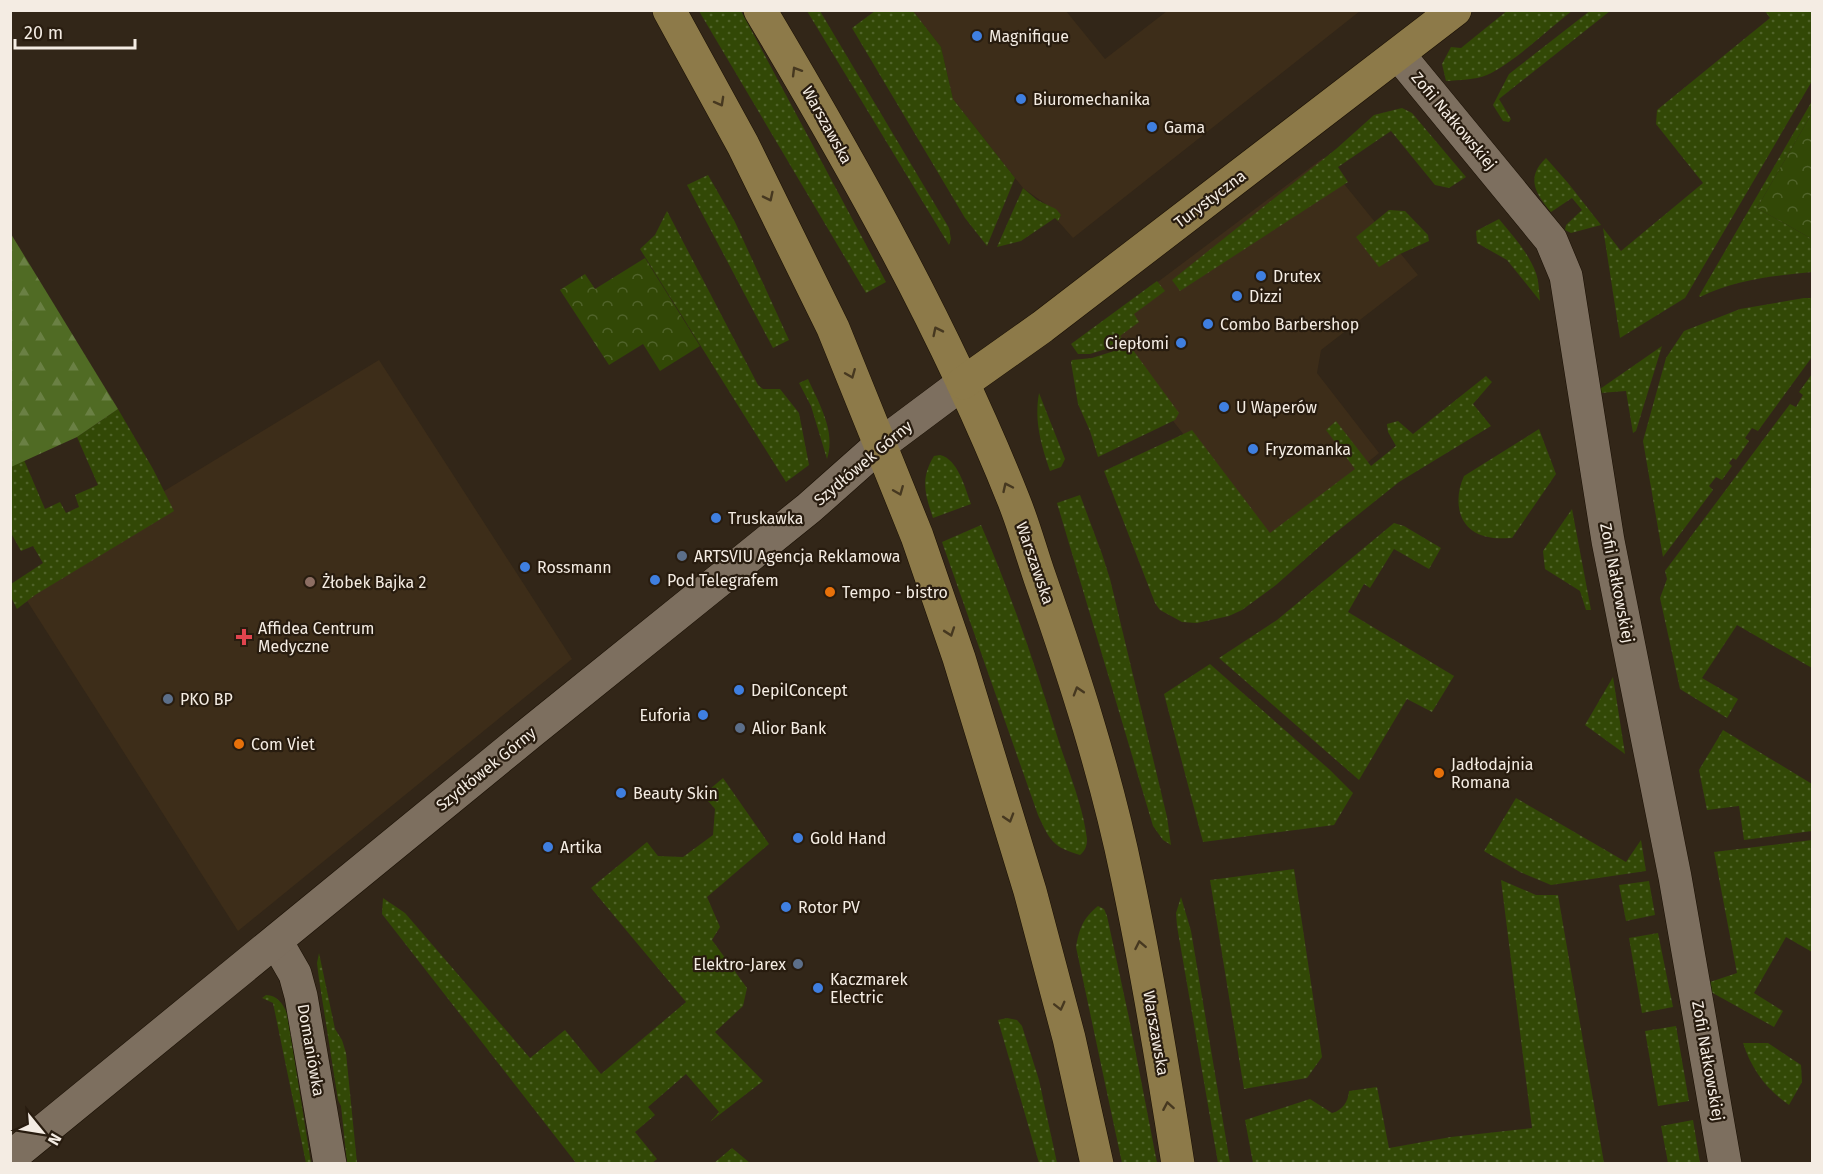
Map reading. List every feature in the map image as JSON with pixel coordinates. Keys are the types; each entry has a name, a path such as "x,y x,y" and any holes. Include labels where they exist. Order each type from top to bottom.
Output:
{"main road":[{"path":"669,10 743,145 822,304 917,536 959,658 1012,830 1058,994 1097,1164"},
{"name":"Warszawska","path":"760,10 826,121 924,304 963,383 1013,500 1064,644 1095,747 1127,874 1178,1164"},
{"name":"Turystyczna","path":"963,383 1042,327 1455,10"}],"street":[{"name":"Zofii Nałkowskiej","path":"1399,55 1551,240 1566,276 1608,541 1672,858 1725,1164"},
{"name":"Szydłówek Górny","path":"10,1158 808,508 880,445 963,383"},
{"name":"Domaniówka","path":"276,941 295,974 301,996 330,1164"}],"shaded area":[{"path":"913,11 1066,11 1105,59 1167,11 1360,11 1073,238 1058,221 1061,215 1023,188 953,99 941,47"},
{"path":"1323,158 1418,275 1321,350 1317,373 1379,453 1269,544 1099,326"},
{"path":"379,360 572,659 238,931 15,582"}],"green space":[{"path":"1508,10 1572,11 1498,69 1477,78 1446,81 1442,64 1451,47 1461,48"},
{"path":"1591,10 1610,11 1499,99 1511,119 1509,122 1503,121 1493,105 1509,74"},
{"path":"699,11 741,11 886,282 866,293"},
{"path":"807,11 820,11 949,228 951,239 949,245"},
{"path":"875,11 913,11 941,47 953,99 1015,178 987,246 965,218 852,28"},
{"path":"1765,11 1812,11 1812,81 1685,298 1620,338 1603,228 1621,251 1703,183 1656,124 1657,110 1770,18"},
{"path":"1812,101 1812,113 1757,208 1812,239 1812,272 1741,282 1700,297 1699,296"},
{"path":"1402,108 1412,113 1466,177 1449,188 1435,185 1391,131 1338,167 1348,182 1180,291 1172,280 1336,149 1374,115"},
{"path":"1812,113 1812,239 1757,208"},
{"path":"1546,158 1601,225 1571,233 1565,230 1566,225 1582,210 1572,198 1551,212 1541,199 1534,179"},
{"path":"708,175 735,222 789,340 773,348 687,185"},
{"path":"1023,188 1037,200 1056,209 1061,215 1058,221 1055,218 1021,241 997,247"},
{"path":"1389,210 1405,211 1428,235 1429,241 1400,254 1379,267 1356,237"},
{"path":"667,211 758,385 763,389 780,389 799,413 809,465 786,482 640,249 655,235"},
{"path":"1499,219 1520,244 1533,265 1538,280 1540,301 1507,260 1477,243 1476,231"},
{"path":"11,234 118,409 77,437 11,467"},
{"path":"645,258 700,346 660,371 643,344 609,365 560,290 585,274 595,289"},
{"path":"1157,281 1165,291 1134,314 1139,322 1120,336 1125,343 1090,354 1078,354 1071,344"},
{"path":"1812,298 1812,357 1758,431 1752,428 1745,438 1749,441 1736,460 1733,458 1729,463 1732,466 1722,480 1716,477 1709,486 1713,490 1663,557 1643,441 1666,358 1684,331 1740,309"},
{"path":"1130,346 1179,413 1175,420 1098,457 1078,404 1071,362"},
{"path":"1662,346 1636,431 1633,433 1626,391 1600,393 1600,389"},
{"path":"1812,374 1812,668 1737,625 1702,678 1738,699 1727,718 1680,689 1660,598 1667,579 1665,571 1790,404 1796,407 1803,395 1799,392"},
{"path":"1486,376 1492,382 1473,404 1491,426 1399,482 1329,538 1276,585 1242,610 1229,616 1197,623 1182,622 1160,610 1155,603 1104,471 1192,430 1270,533 1355,469 1326,430 1336,421 1371,466 1396,446 1388,432 1387,424 1398,421 1413,434"},
{"path":"808,379 828,428 827,459 811,406 799,383"},
{"path":"1039,393 1065,459 1061,467 1050,471 1039,433 1037,413"},
{"path":"118,409 153,469 174,511 35,595 17,609 11,597 11,584 43,563 33,546 21,551 11,533 11,465 24,460 45,509 60,502 66,513 79,507 75,495 98,485 77,437"},
{"path":"1539,429 1556,474 1512,538 1494,538 1478,534 1464,521 1460,513 1459,495 1464,476"},
{"path":"940,455 952,462 956,468 971,504 933,518 926,494 925,479 934,456"},
{"path":"1080,495 1110,579 1167,817 1171,845 1163,840 1153,826 1057,503"},
{"path":"1572,509 1591,610 1586,610 1580,591 1545,569 1543,551"},
{"path":"1394,523 1404,526 1441,548 1429,569 1394,549 1370,588 1364,584 1348,612 1454,676 1432,712 1407,699 1359,780 1219,658 1277,620"},
{"path":"981,525 1023,632 1079,802 1087,839 1087,844 1080,855 1053,842 1038,815 942,542"},
{"path":"1210,664 1353,793 1334,825 1203,842 1164,694"},
{"path":"1613,677 1625,754 1585,725"},
{"path":"1723,730 1812,784 1812,831 1744,840 1739,806 1707,810 1699,770"},
{"path":"723,778 769,844 707,897 720,927 712,940 747,988 743,1006 715,1032 763,1081 710,1122 719,1112 686,1074 648,1107 655,1115 635,1132 657,1159 652,1163 576,1163 382,914 383,898 405,913 530,1058 565,1030 601,1074 686,1002 591,888 647,842 658,856 683,857 713,835 715,809 703,795"},
{"path":"1516,798 1626,862 1641,840 1646,871 1551,885 1520,872 1484,851"},
{"path":"1812,840 1812,952 1786,937 1754,993 1783,1011 1774,1027 1711,992 1710,982 1737,973 1714,852"},
{"path":"1294,869 1322,1057 1307,1078 1244,1089 1210,880"},
{"path":"1501,880 1536,895 1558,895 1604,1163 1253,1163 1245,1120 1310,1099 1332,1113 1344,1105 1349,1091 1377,1087 1389,1148 1451,1137 1532,1128"},
{"path":"1649,881 1655,915 1626,921 1619,885"},
{"path":"1181,897 1191,931 1230,1163 1218,1163 1177,926 1176,913"},
{"path":"1098,906 1104,909 1107,916 1157,1163 1122,1163 1076,947 1082,924"},
{"path":"1658,933 1673,1007 1642,1013 1629,938"},
{"path":"319,953 335,1029 346,1053 357,1163 347,1163 341,1106 338,1100 319,979 317,963"},
{"path":"266,995 279,1001 287,1013 311,1163 306,1163 273,1003 262,998"},
{"path":"1007,1018 1017,1020 1022,1026 1039,1080 1057,1163 1039,1163 998,1020"},
{"path":"1676,1026 1689,1101 1658,1106 1645,1031"},
{"path":"1743,1043 1768,1043 1801,1065 1802,1082 1789,1105 1761,1078"},
{"path":"1693,1120 1700,1163 1668,1163 1661,1126"},
{"path":"732,1148 750,1163 714,1163"}],"place":[{"name":"Magnifique","path":"977,36"},
{"name":"Biuromechanika","path":"1021,99"},
{"name":"Gama","path":"1152,127"},
{"name":"Drutex","path":"1261,276"},
{"name":"Dizzi","path":"1237,296"},
{"name":"Combo Barbershop","path":"1208,324"},
{"name":"Ciepłomi","path":"1181,343"},
{"name":"U Waperów","path":"1224,407"},
{"name":"Fryzomanka","path":"1253,449"},
{"name":"Truskawka","path":"716,518"},
{"name":"ARTSVIU Agencja Reklamowa","path":"682,556"},
{"name":"Rossmann","path":"525,567"},
{"name":"Pod Telegrafem","path":"655,580"},
{"name":"Żłobek Bajka 2","path":"310,582"},
{"name":"Tempo - bistro","path":"830,592"},
{"name":"Affidea Centrum Medyczne","path":"244,637"},
{"name":"DepilConcept","path":"739,690"},
{"name":"PKO BP","path":"168,699"},
{"name":"Euforia","path":"703,715"},
{"name":"Alior Bank","path":"740,728"},
{"name":"Com Viet","path":"239,744"},
{"name":"Jadłodajnia Romana","path":"1439,773"},
{"name":"Beauty Skin","path":"621,793"},
{"name":"Gold Hand","path":"798,838"},
{"name":"Artika","path":"548,847"},
{"name":"Rotor PV","path":"786,907"},
{"name":"Elektro-Jarex","path":"798,964"},
{"name":"Kaczmarek Electric","path":"818,988"}]}
